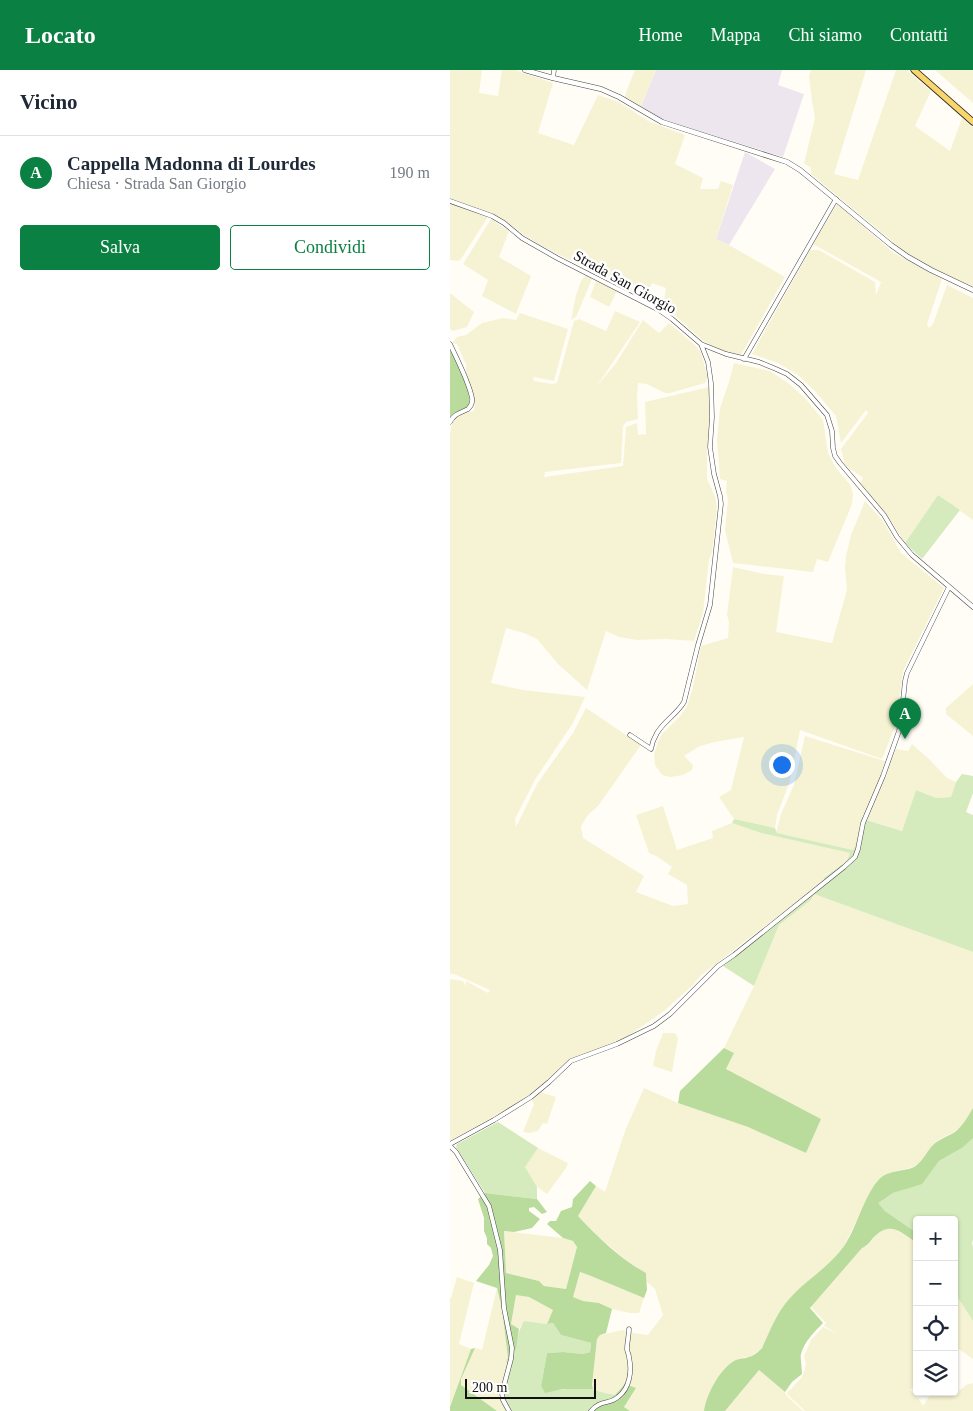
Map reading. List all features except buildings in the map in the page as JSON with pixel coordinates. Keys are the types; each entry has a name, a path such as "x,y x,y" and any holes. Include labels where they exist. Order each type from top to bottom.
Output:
{"main road":[{"path":"914,70 973,122"}],"street":[{"path":"525,70 601,89 619,97 662,122 787,162 800,170 908,257 973,290"},
{"path":"553,78 554,70"},
{"path":"742,359 836,199"},
{"name":"Strada San Giorgio","path":"450,201 492,216 522,238 557,258 658,310 672,319 701,344 734,357 759,362 787,374 801,385 827,414 831,423 835,456 884,515 904,546 973,607"},
{"path":"450,344 466,380 472,397 472,403 468,409 457,414 450,422"},
{"path":"651,755 655,735 684,702 710,605 721,504 710,447 712,417 711,383 708,362 701,344"},
{"path":"509,1411 502,1394 511,1360 512,1348 504,1308 498,1242 490,1206 450,1145 531,1097 571,1061 617,1044 654,1026 670,1014 718,966 855,857 863,823 883,776 901,720 907,673 950,587"},
{"path":"630,735 651,748"},
{"path":"591,1411 596,1405 611,1402 620,1396 629,1383 627,1343 630,1329"}],"shaded area":[{"path":"450,70 482,70 479,93 498,96 502,70 515,70 553,83 538,133 574,145 598,95 619,102 648,121 685,135 675,164 703,178 700,189 718,189 721,181 733,185 716,239 785,277 741,355 725,352 702,340 665,306 666,288 652,283 645,298 544,247 493,214 459,203 450,198"},
{"path":"635,70 656,70 641,106 625,97"},
{"path":"656,70 782,70 778,85 804,94 783,157 661,119 641,106"},
{"path":"811,70 866,70 834,174 858,180 896,70 907,70 931,91 915,126 950,151 962,118 973,127 973,287 909,255 811,174 811,168 804,163 815,118 809,76"},
{"path":"935,70 973,70 973,103"},
{"path":"745,152 775,169 729,245 716,239"},
{"path":"450,203 488,217 458,261 450,260"},
{"path":"837,204 894,253 942,279 927,324 929,328 933,324 947,285 973,298 973,520 938,495 905,543 886,514 860,484 863,478 845,465 841,449 868,413 866,410 841,443 836,416 814,390 798,375 778,363 752,354 810,250 819,250 875,282 876,295 881,282 813,244"},
{"path":"491,219 509,231 499,257 531,276 516,314 482,296 488,280 463,264"},
{"path":"586,275 592,279 576,317 571,320 576,295 581,281"},
{"path":"596,281 617,291 609,307 590,297"},
{"path":"450,293 474,312 467,327 453,331 450,329"},
{"path":"615,311 640,322 597,386 616,363 643,320 659,333 669,323 696,346 701,353 708,378 705,383 670,393 665,393 647,384 638,383 638,419 626,422 623,426 621,463 545,472 544,477 623,466 626,427 637,423 638,435 646,434 645,402 709,387 710,421 707,479 715,496 717,507 703,613 694,641 637,640 619,637 606,631 587,690 558,664 537,639 506,628 491,683 523,690 585,697 573,723 536,778 515,819 516,827 537,784 573,733 586,708 641,745 598,806 588,815 581,826 583,838 644,876 636,892 673,906 688,904 687,885 668,874 672,867 649,853 636,815 663,806 677,850 713,838 712,831 732,823 761,833 850,853 852,856 823,877 825,880 700,976 693,985 664,1011 614,1046 571,1059 541,1086 518,1103 450,1141 450,979 463,981 466,986 466,981 488,993 490,990 450,974 450,433 452,422 463,413 474,411 475,404 466,373 466,365 457,344 452,343 457,337 466,335 482,323 503,318 516,320 520,313 568,329 554,381 533,378 534,381 552,384 557,383 574,321 579,319 606,331"},
{"path":"734,363 770,371 805,398 823,420 828,453 836,468 851,486 853,494 852,504 828,562 817,559 813,572 733,563 725,530 728,500 727,481 720,479 717,440 720,408"},
{"path":"865,501 883,521 901,553 944,588 903,671 896,724 882,759 800,730 790,781 777,815 775,828 734,819 719,797 731,790 744,737 700,746 684,756 693,765 692,770 683,775 670,777 662,775 655,765 654,755 658,742 662,734 681,715 687,706 701,646 728,638 729,622 727,615 733,567 764,574 784,576 776,632 832,643 847,590 846,556 851,535"},
{"path":"973,684 973,736 946,714 946,708"},
{"path":"805,736 885,761 879,781 862,817 853,850 776,833 781,814 794,785"},
{"path":"912,744 947,778 956,782 951,797 936,798 916,790 902,831 866,820 896,749 908,751"},
{"path":"814,894 973,952 973,1108 962,1126 940,1139 921,1161 913,1167 882,1177 873,1187 845,1244 834,1260 785,1304 762,1348 750,1357 744,1357 705,1404 704,1411 630,1411 624,1407 636,1388 625,1384 615,1395 593,1389 597,1339 600,1335 623,1330 648,1335 663,1315 655,1289 647,1282 646,1273 634,1267 578,1216 596,1186 605,1192 625,1131 644,1088 678,1103 748,1127 806,1153 821,1119 726,1069 734,1053 724,1048 754,986 779,925 811,900"},
{"path":"663,1033 675,1033 678,1038 672,1072 653,1066"},
{"path":"540,1092 556,1097 547,1124 543,1123 538,1131 523,1132 534,1104 531,1099"},
{"path":"538,1148 568,1163 547,1194 537,1187 524,1167"},
{"path":"886,1228 893,1228 913,1240 913,1387 910,1390 913,1396 919,1399 923,1406 929,1396 958,1396 958,1392 966,1385 973,1383 973,1411 805,1411 787,1394 802,1377 806,1364 804,1356 811,1340 823,1327 838,1334 824,1326 826,1323 811,1307 862,1247 866,1247 876,1235"},
{"path":"504,1231 563,1238 573,1241 577,1247 566,1289 544,1286 539,1281 506,1273"},
{"path":"580,1272 644,1298 639,1313 612,1309 599,1303 583,1301 572,1297"},
{"path":"457,1277 474,1283 459,1344 471,1349 450,1407 450,1298"},
{"path":"497,1288 502,1309 508,1358 499,1398 505,1411 497,1411 461,1385 461,1379 475,1348 482,1350"},
{"path":"516,1294 529,1297 554,1310 547,1324 524,1321 519,1329 511,1325"},
{"path":"958,1298 973,1321 973,1359 958,1349"},
{"path":"759,1370 785,1392 803,1411 725,1411"}],"green space":[{"path":"450,349 468,392 469,406 455,413 450,419"},
{"path":"938,495 960,510 922,559 905,543"},
{"path":"962,774 973,776 973,793 966,812 973,815 973,952 814,894 811,900 779,925 754,986 723,966 827,882 823,878 847,861 850,853 761,833 732,823 734,819 775,828 777,833 853,850 862,817 866,820 902,831 916,790 936,798 951,797 956,782"},
{"path":"724,1048 734,1053 726,1069 821,1119 806,1153 748,1127 678,1103 680,1091"},
{"path":"973,1108 973,1138 962,1148 939,1161 922,1184 893,1193 878,1203 885,1211 913,1230 913,1240 896,1230 886,1229 880,1232 862,1248 810,1308 823,1323 810,1337 802,1350 802,1374 792,1382 785,1392 759,1370 725,1411 704,1411 711,1390 724,1370 734,1361 753,1356 762,1348 785,1304 838,1254 849,1238 877,1182 886,1174 915,1166 932,1146 958,1130"},
{"path":"498,1122 538,1148 525,1167 537,1187 537,1199 485,1193 456,1147 457,1144"},
{"path":"973,1137 973,1321 958,1298 958,1216 913,1216 913,1230 885,1211 877,1203 893,1193 922,1183 939,1161 962,1148"},
{"path":"590,1181 596,1186 578,1216 601,1240 646,1273 647,1290 644,1298 580,1272 573,1297 583,1301 599,1303 612,1309 606,1333 600,1335 597,1339 593,1389 563,1389 545,1393 541,1386 547,1353 583,1354 590,1352 591,1343 561,1335 553,1323 547,1324 553,1310 529,1297 516,1295 511,1324 519,1329 516,1348 508,1358 502,1309 497,1288 476,1281 489,1265 493,1256 491,1248 487,1244 484,1218 478,1199 485,1193 537,1199 547,1212 542,1214 534,1207 529,1208 529,1211 540,1219 532,1228 514,1232 504,1231 506,1273 539,1281 544,1286 566,1289 577,1247 573,1241 563,1238 547,1224 550,1221 556,1221 561,1211 572,1207 573,1199"},
{"path":"524,1321 553,1323 561,1335 591,1343 590,1352 583,1354 547,1353 541,1386 545,1392 584,1388 615,1395 597,1406 593,1411 505,1411 499,1398 507,1365 506,1360 513,1351"},
{"path":"475,1348 461,1379 461,1385 497,1411 450,1411 471,1349"},
{"path":"625,1384 636,1388 624,1407 630,1411 593,1411 597,1406 615,1395"}],"place":[{"name":"Cappella Madonna di Lourdes","path":"905,739"}]}
